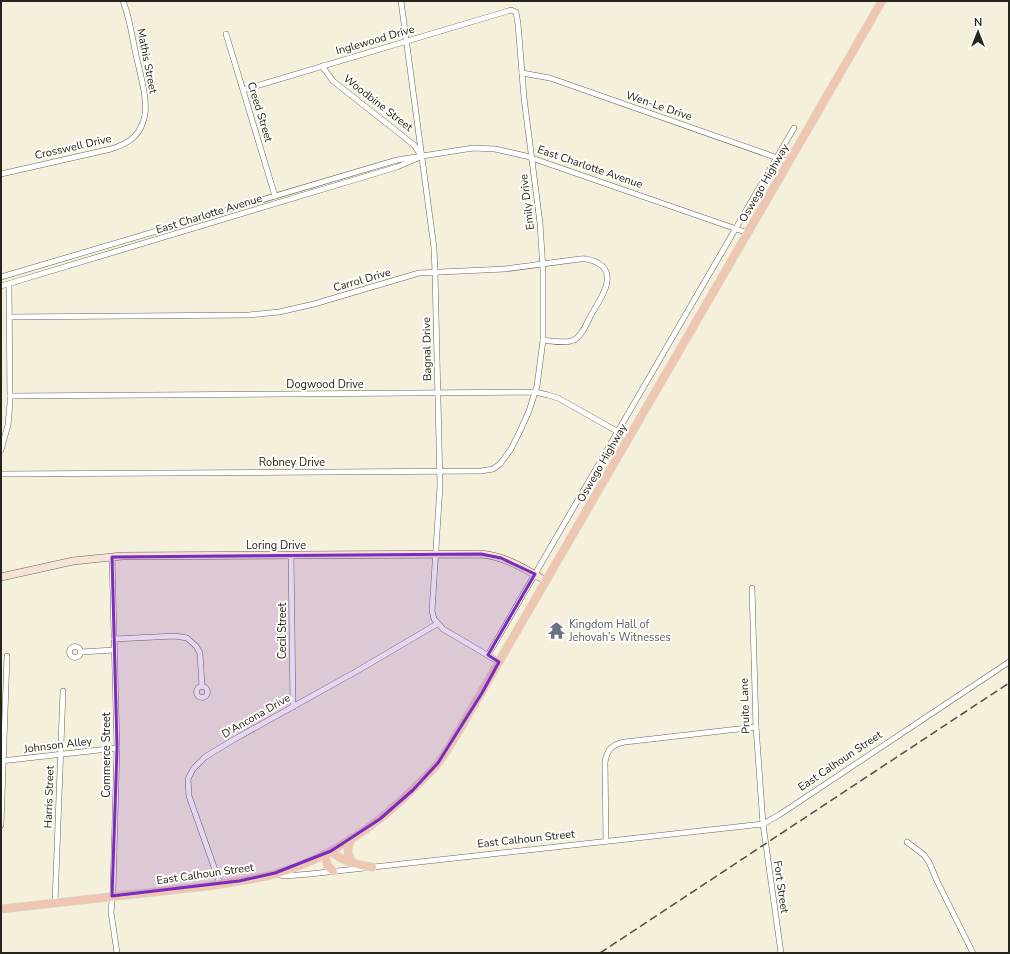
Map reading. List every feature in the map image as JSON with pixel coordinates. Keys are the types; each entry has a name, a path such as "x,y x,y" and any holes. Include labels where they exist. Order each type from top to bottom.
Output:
{"main road":[{"name":"Oswego Highway","path":"276,873 328,852 375,823 400,803 438,763 500,662 882,1"},
{"path":"352,838 348,846 348,854 353,863"},
{"path":"333,871 328,866 328,852 353,863 372,867"},
{"name":"East Calhoun Street","path":"1,909 220,884 276,873"}],"street":[{"name":"Mathis Street","path":"123,1 129,20 145,96 146,112 142,125"},
{"name":"Bagnal Drive","path":"401,1 434,248 440,502 432,605 433,615 437,624"},
{"name":"Inglewood Drive","path":"243,90 514,10"},
{"name":"Emily Drive","path":"514,10 517,14 522,73 540,223 543,264 543,340 535,392"},
{"name":"Creed Street","path":"226,34 275,196"},
{"name":"Woodbine Street","path":"322,66 333,81 414,145 421,157"},
{"name":"Wen-Le Drive","path":"522,73 550,78 789,162"},
{"name":"Crosswell Drive","path":"1,174 122,145 133,139 142,125"},
{"name":"Oswego Highway","path":"488,655 794,128"},
{"name":"East Charlotte Avenue","path":"1,277 397,160 479,147 505,150 532,157 748,233"},
{"name":"East Charlotte Avenue","path":"1,286 398,168 421,157"},
{"name":"Carrol Drive","path":"10,317 214,316 265,313 291,310 419,273 505,269 580,259 589,259 603,267 608,279 606,288 576,338 567,342 543,340"},
{"path":"1,450 8,425 10,396 9,284"},
{"name":"Dogwood Drive","path":"10,396 535,392 558,398 629,438"},
{"name":"Robney Drive","path":"1,474 488,470 493,469 500,464 511,449 520,431 535,392"},
{"name":"Loring Drive","path":"1,577 73,561 112,557 165,555 436,554 492,555 513,562 546,581"},
{"name":"Cecil Street","path":"291,555 293,707"},
{"name":"Commerce Street","path":"112,557 117,748 112,912 117,953"},
{"name":"Pruite Lane","path":"752,588 756,727 763,824"},
{"path":"437,624 500,662"},
{"name":"D'Ancona Drive","path":"220,884 188,796 187,787 190,772 205,757 437,624"},
{"path":"114,639 175,636 187,638 196,646 200,654 202,686"},
{"path":"81,652 114,650"},
{"path":"1,825 2,761 7,656"},
{"name":"East Calhoun Street","path":"276,873 285,876 763,824 779,815 1009,662"},
{"name":"Harris Street","path":"56,903 63,691"},
{"path":"606,841 605,762 607,754 611,748 625,742 756,727"},
{"name":"Johnson Alley","path":"2,761 117,748"},
{"name":"Fort Street","path":"763,824 780,953"},
{"path":"907,842 924,855 929,862 972,953"}],"highlighted area":[{"path":"481,554 501,558 535,574 488,655 499,662 482,693 438,763 413,790 380,819 331,851 275,873 239,881 112,896 117,748 112,557"}],"railway":[{"path":"600,953 1009,683"}],"place":[{"name":"Kingdom Hall of Jehovah’s Witnesses","path":"556,630"}]}
